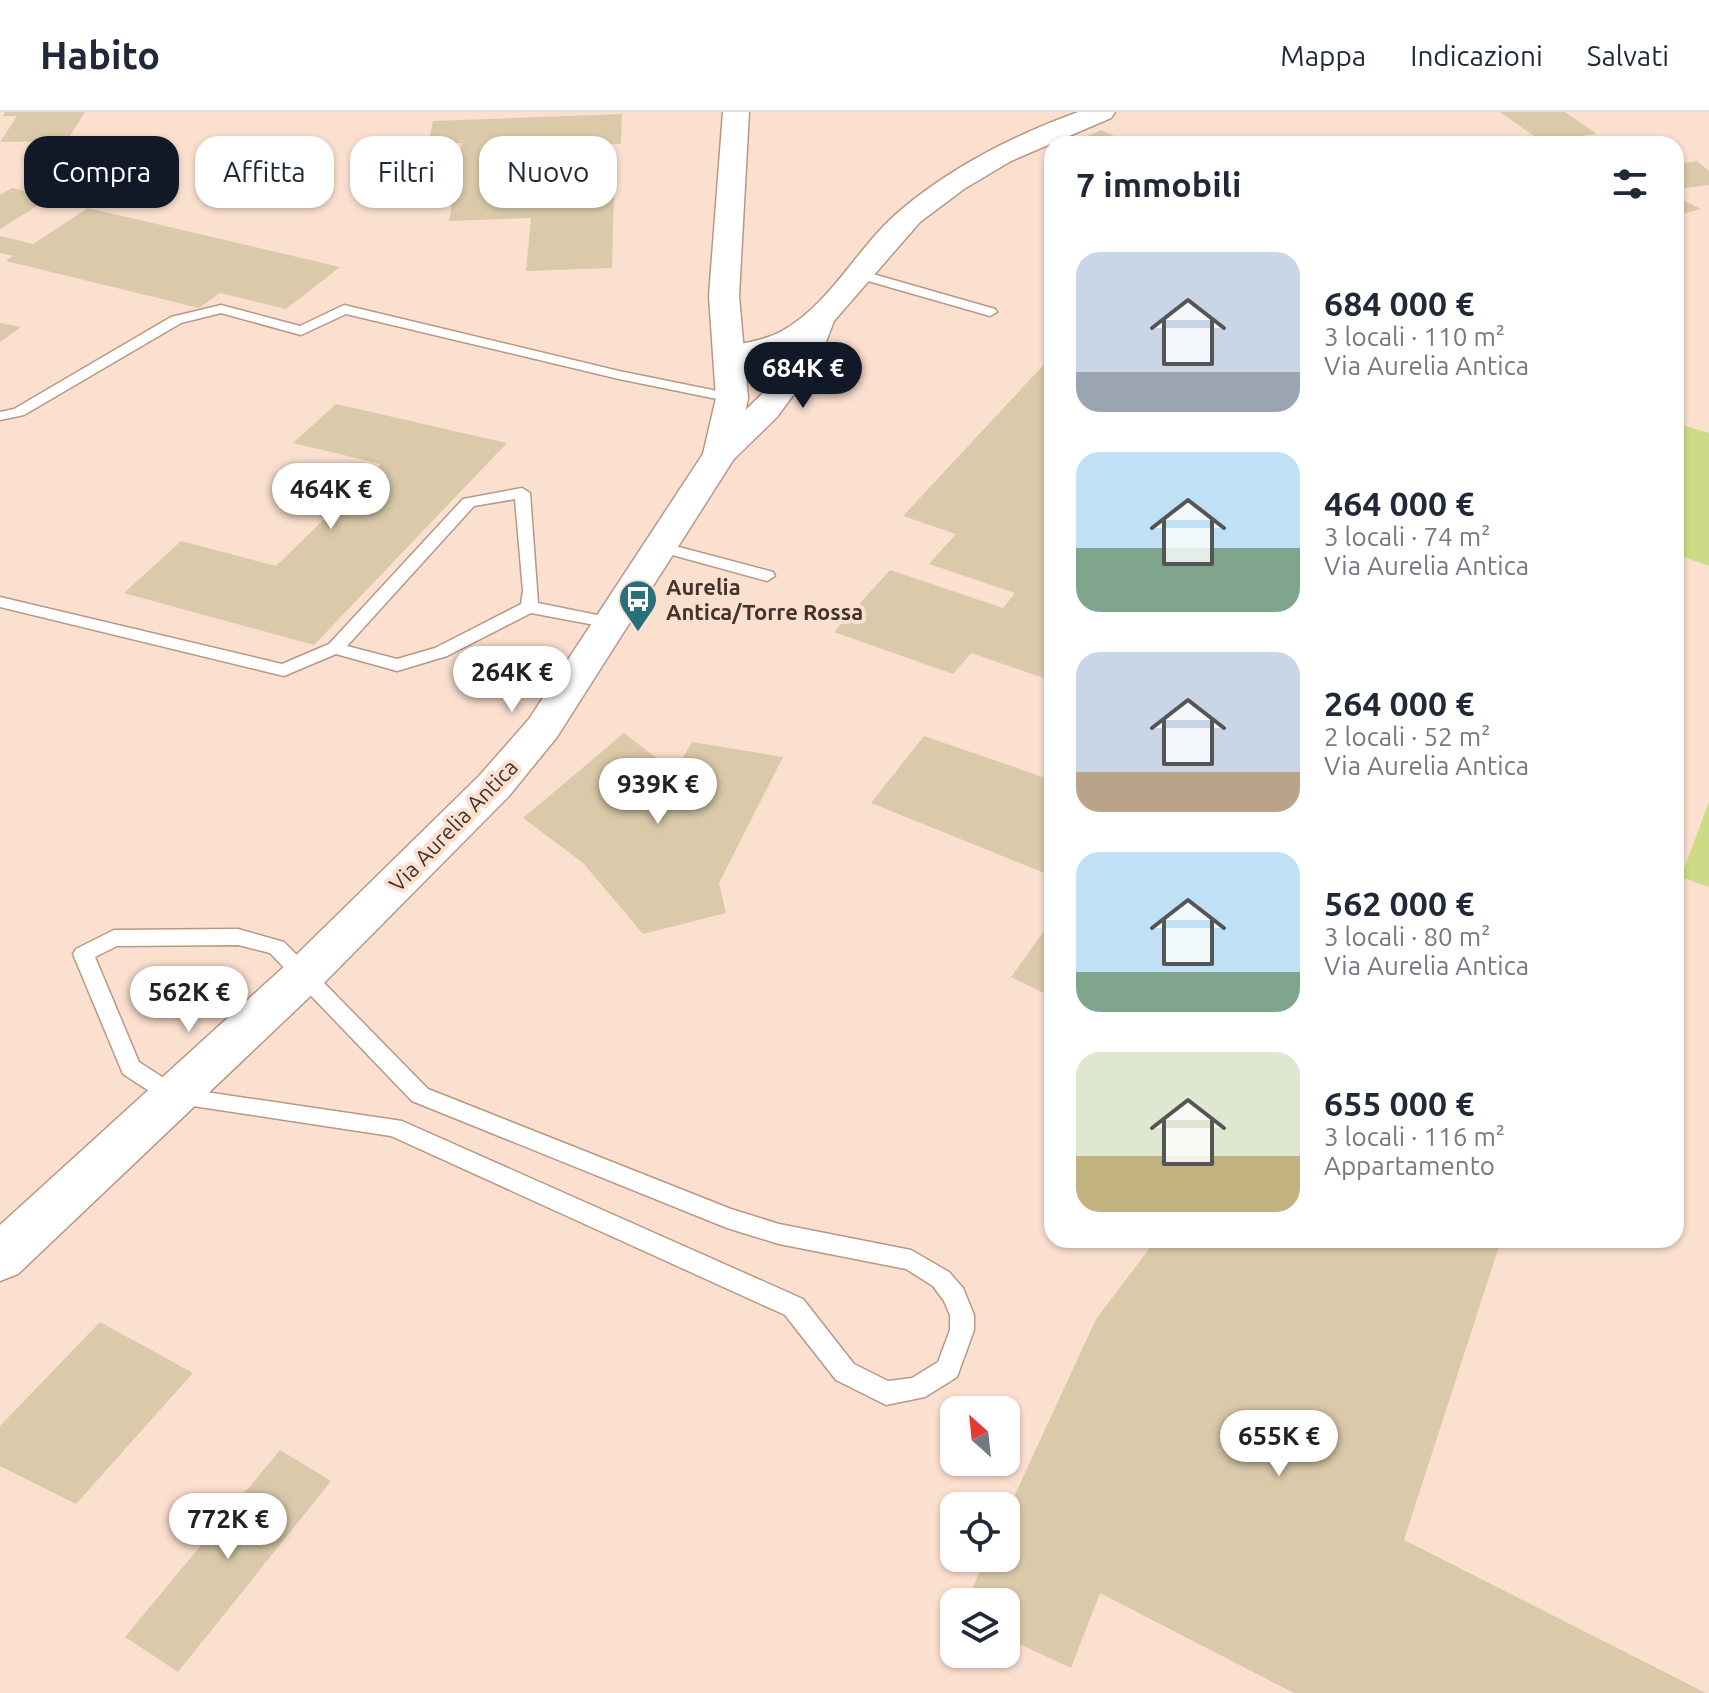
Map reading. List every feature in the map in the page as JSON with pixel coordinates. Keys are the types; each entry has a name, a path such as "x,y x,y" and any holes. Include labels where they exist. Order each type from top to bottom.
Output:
{"main road":[{"path":"720,454 732,398 724,296 736,112"},
{"name":"Via Aurelia Antica","path":"1045,136 1102,112"},
{"name":"Via Aurelia Antica","path":"0,1258 304,975 452,830 520,756 611,623 720,454 783,390 812,344 820,322 908,218 952,185 1003,154 1044,137"},
{"name":"Via Aurelia Antica","path":"729,355 768,350 820,322"}],"lane":[{"path":"859,274 990,312"},
{"path":"0,416 19,412 176,320 221,309 301,331 344,309 619,375 732,398"},
{"path":"0,602 284,670 335,648 469,502 522,493 531,580 529,607"},
{"path":"660,547 767,576"},
{"path":"335,648 397,665 441,652 529,607 611,623"},
{"path":"238,937 277,947 420,1095 727,1218 792,1237 911,1260 927,1269 954,1295 962,1315 962,1330 948,1369 916,1389 886,1393 845,1372 820,1345 794,1307 394,1127 174,1096 131,1068 83,954 114,938 238,937"}],"green space":[{"path":"1684,425 1709,433 1709,566 1684,557"},
{"path":"1709,802 1709,887 1684,878 1684,869"}],"building":[{"path":"5,112 85,112 70,136 24,136 24,142 0,142 17,116 3,116"},
{"path":"1500,112 1565,112 1597,134 1581,136 1534,136"},
{"path":"622,114 621,144 617,144 617,136 479,136 479,208 614,208 612,268 526,271 531,218 449,221 451,208 463,208 463,136 430,136 433,121"},
{"path":"1101,130 1114,136 1087,136"},
{"path":"1697,161 1709,171 1709,185 1684,188 1684,163"},
{"path":"12,188 24,191 24,208 34,208 0,229 0,195"},
{"path":"1684,201 1701,209 1684,214"},
{"path":"88,208 340,267 286,309 220,293 199,308 6,261 13,256 0,253 0,236 33,244"},
{"path":"0,323 21,327 0,342"},
{"path":"1044,364 1044,678 971,653 953,674 834,632 890,570 1003,608 1015,593 929,564 956,534 903,516"},
{"path":"336,404 507,443 314,645 124,593 181,541 276,566 381,464 293,443"},
{"path":"624,733 675,772 692,742 783,757 719,883 726,913 643,934 583,863 523,818"},
{"path":"924,736 1044,777 1044,873 871,803"},
{"path":"1044,931 1044,993 1011,977"},
{"path":"1150,1248 1498,1248 1404,1540 1706,1693 1294,1693 1100,1593 1071,1668 1020,1644 1020,1588 972,1588 980,1572 1020,1572 1020,1492 1016,1492 1096,1319"},
{"path":"100,1322 193,1373 76,1504 0,1466 0,1426"},
{"path":"280,1450 331,1481 178,1672 125,1637"}],"place":[{"name":"Aurelia Antica/Torre Rossa","path":"638,633"}]}
